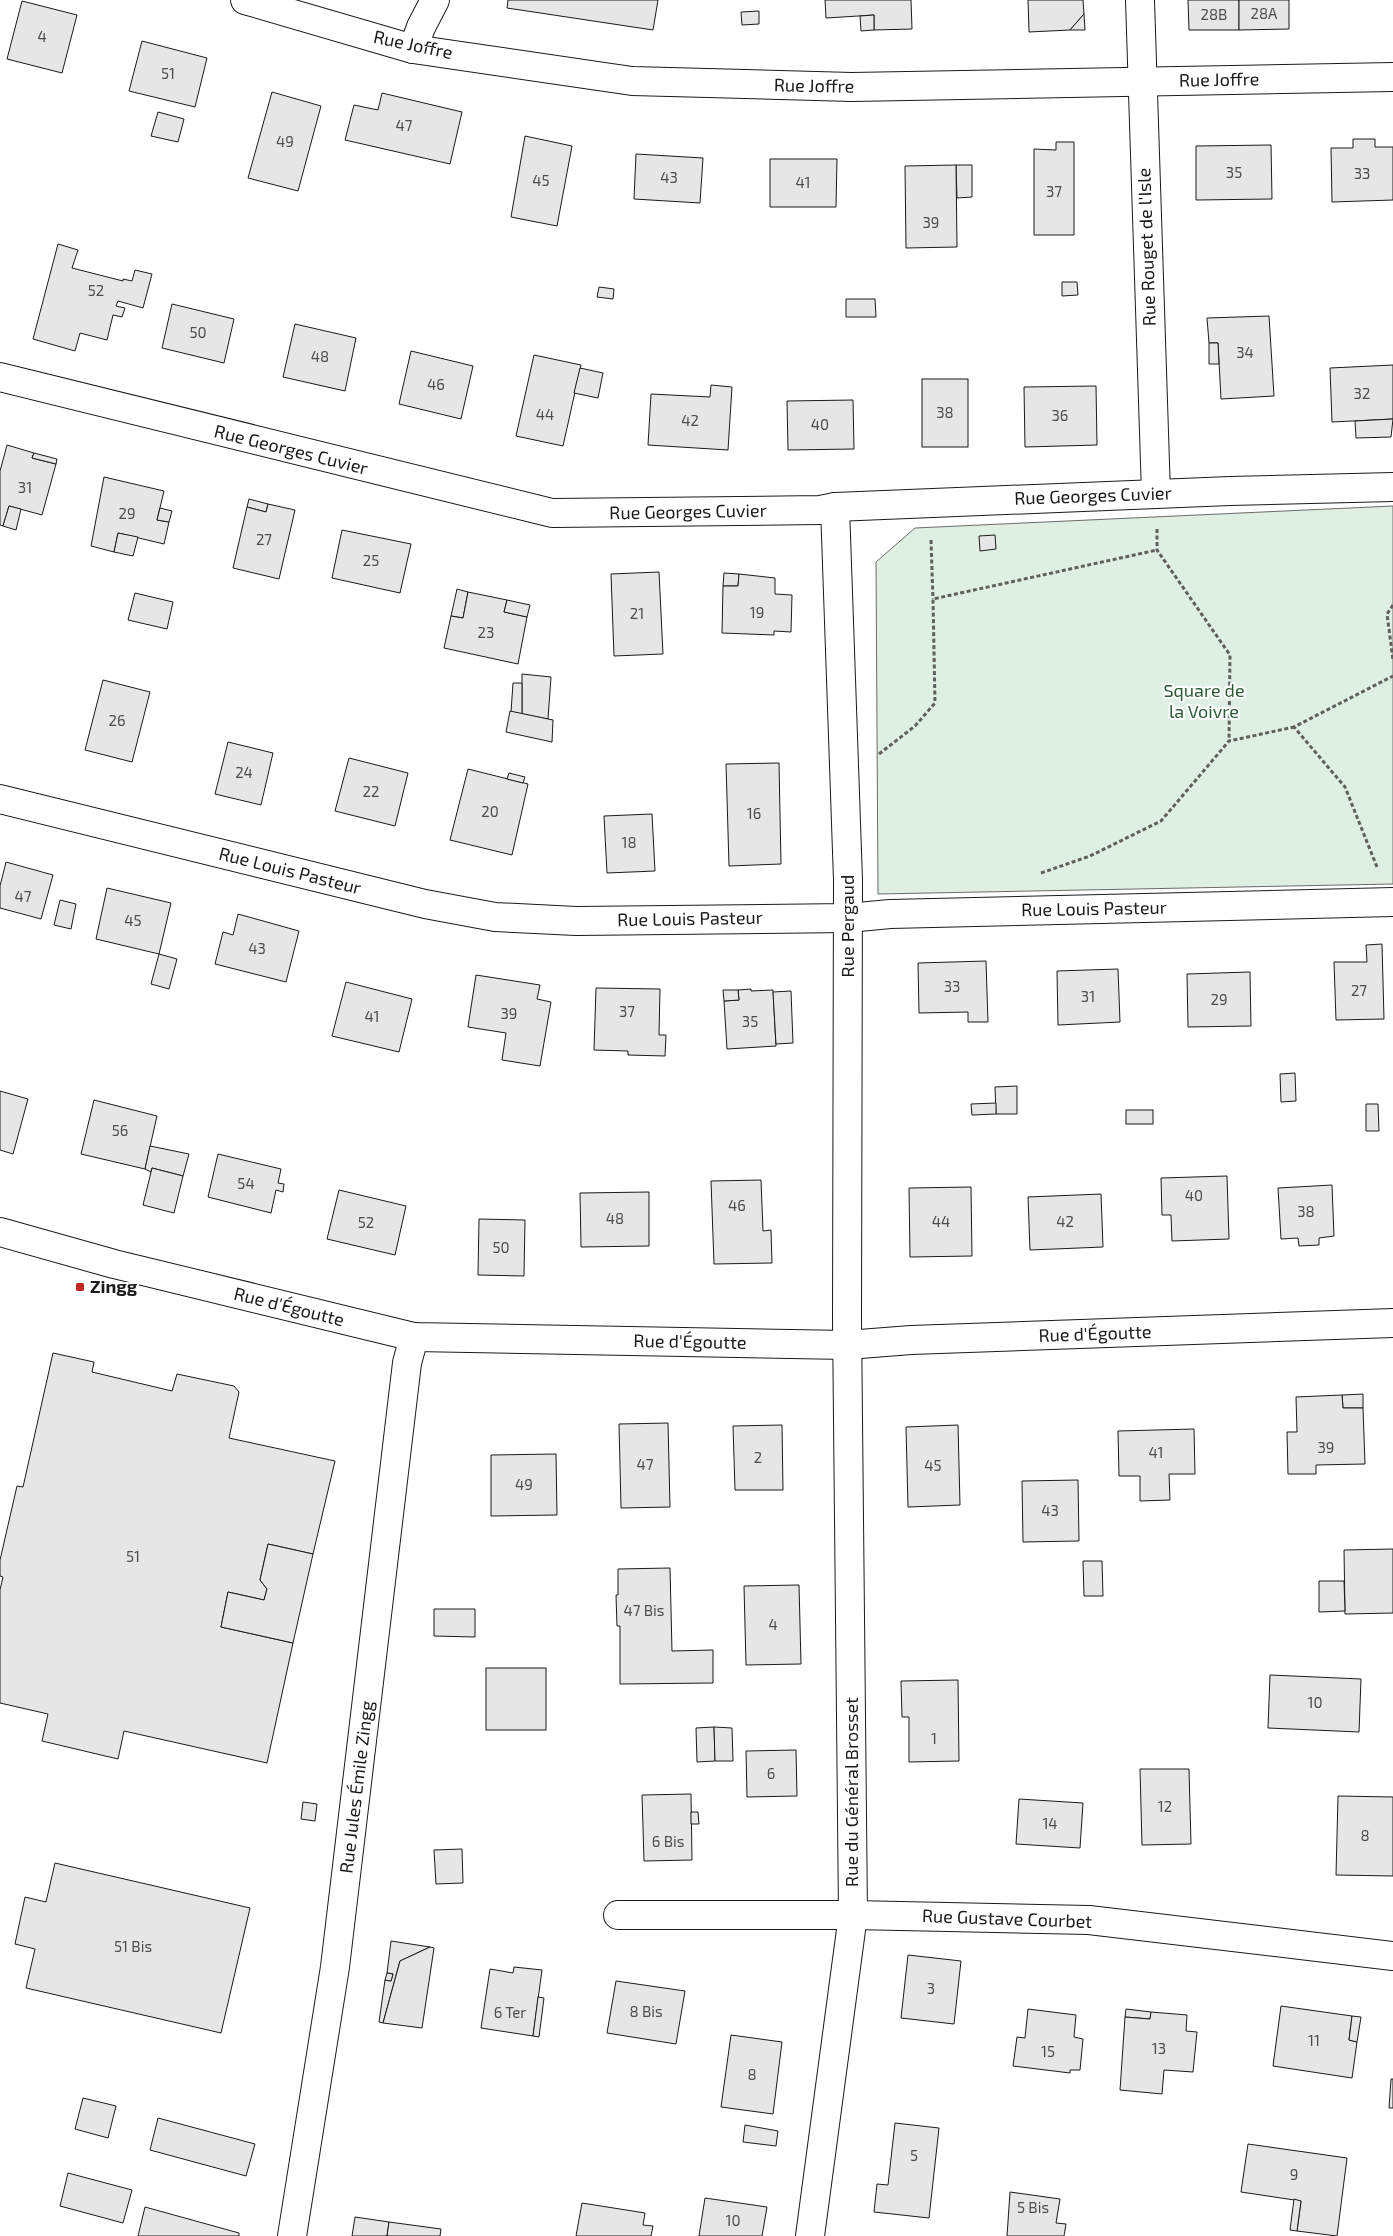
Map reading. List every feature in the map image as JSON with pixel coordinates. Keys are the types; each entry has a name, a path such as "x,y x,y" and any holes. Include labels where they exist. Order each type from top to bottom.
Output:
{"street":[{"name":"Rue Joffre","path":"245,0 413,49 632,82 852,87 1393,78"},
{"path":"413,49 421,27 436,0"},
{"name":"Rue Rouget de l'Isle","path":"1140,0 1156,494"},
{"name":"Rue Georges Cuvier","path":"0,377 552,513 811,510 836,507 1156,494 1393,487"},
{"name":"Rue Pergaud","path":"836,507 848,918 848,1345"},
{"name":"Rue Louis Pasteur","path":"0,799 425,904 495,917 576,921 848,918 890,914 1392,902"},
{"name":"Rue d'Égoutte","path":"0,1232 114,1264 414,1337 848,1345 911,1340 1393,1323"},
{"name":"Rue Jules Émile Zingg","path":"292,2236 335,1967 407,1363 414,1337"},
{"name":"Rue du Général Brosset","path":"810,2236 853,1915 848,1345"},
{"name":"Rue Gustave Courbet","path":"618,1914 853,1915 1089,1920 1393,1956"}],"path":[{"path":"1156,494 1157,550 1230,655 1229,741"},
{"path":"845,784 886,748 915,726 935,703 930,503"},
{"path":"933,599 1157,550"},
{"path":"1393,605 1387,614 1393,660"},
{"path":"1037,874 1090,856 1161,821 1229,741 1294,727 1393,676"},
{"path":"1294,727 1345,787 1392,902"}],"green space":[{"name":"Square de la Voivre","path":"1393,506 1393,884 878,894 876,562 915,528"}],"building":[{"path":"508,0 658,0 653,30 507,8"},
{"path":"825,0 911,0 912,29 874,30 874,15 826,18"},
{"path":"1028,0 1083,0 1084,14 1070,30 1029,32"},
{"path":"1188,0 1239,0 1239,30 1189,30"},
{"path":"1239,0 1289,0 1289,29 1239,30"},
{"path":"22,1 77,15 62,73 7,59"},
{"path":"759,11 759,24 742,25 741,12"},
{"path":"1084,14 1085,30 1070,30"},
{"path":"874,15 874,30 861,31 860,16"},
{"path":"142,41 207,58 195,107 129,91"},
{"path":"272,92 321,106 298,191 248,178"},
{"path":"382,93 462,112 450,164 345,140 354,105 378,110"},
{"path":"158,112 184,119 178,142 151,136"},
{"path":"525,136 572,146 557,226 511,217"},
{"path":"1353,139 1375,139 1375,147 1393,147 1393,200 1332,202 1331,148 1353,148"},
{"path":"1056,142 1074,142 1074,235 1034,235 1034,149 1056,150"},
{"path":"1271,145 1272,199 1196,200 1196,146"},
{"path":"636,154 703,158 700,203 634,199"},
{"path":"770,159 837,159 836,207 770,207"},
{"path":"956,165 972,165 972,197 957,198"},
{"path":"956,165 957,247 906,248 905,166"},
{"path":"58,244 78,250 72,268 123,281 123,279 132,281 135,270 152,274 143,308 118,301 116,306 125,308 122,317 113,315 107,340 80,333 75,351 33,339"},
{"path":"1062,282 1077,282 1078,295 1062,296"},
{"path":"599,287 614,289 613,299 597,297"},
{"path":"846,299 875,299 876,317 846,317"},
{"path":"172,304 234,319 224,363 162,348"},
{"path":"1269,316 1274,396 1221,399 1218,343 1209,343 1207,318"},
{"path":"295,324 356,338 345,391 283,377"},
{"path":"1209,343 1218,343 1219,364 1209,364"},
{"path":"411,351 473,366 461,419 399,404"},
{"path":"534,355 581,365 563,446 516,436"},
{"path":"1393,365 1393,419 1332,422 1330,368"},
{"path":"580,368 603,373 598,398 574,393"},
{"path":"922,379 968,379 968,447 922,447"},
{"path":"711,385 732,387 728,450 648,445 651,394 710,397"},
{"path":"1096,386 1097,445 1025,447 1024,387"},
{"path":"853,400 854,449 788,450 787,401"},
{"path":"1393,419 1391,437 1356,438 1355,421"},
{"path":"7,445 34,453 32,458 56,464 42,515 9,506 3,526 0,525 0,471"},
{"path":"34,453 57,459 56,464 32,458"},
{"path":"104,477 164,491 157,520 169,522 164,544 118,533 114,552 91,546"},
{"path":"249,499 268,504 266,512 247,507"},
{"path":"268,504 295,510 279,579 233,568 247,507 266,512"},
{"path":"9,506 21,509 16,530 3,526"},
{"path":"160,508 172,511 169,522 157,520"},
{"path":"342,530 411,544 400,593 332,578"},
{"path":"118,533 138,537 133,556 114,552"},
{"path":"995,535 996,549 980,551 979,536"},
{"path":"659,572 663,654 614,656 611,574"},
{"path":"724,573 739,574 738,586 723,586"},
{"path":"739,574 775,578 775,594 792,595 791,632 774,631 774,635 722,633 723,586 738,586"},
{"path":"457,589 468,592 463,618 451,616"},
{"path":"468,592 507,600 504,612 527,617 518,664 444,648 451,616 463,618"},
{"path":"135,593 173,602 167,629 128,620"},
{"path":"507,600 530,605 527,617 504,612"},
{"path":"522,674 551,677 548,719 522,714"},
{"path":"103,680 150,692 132,762 85,750"},
{"path":"513,683 522,683 522,714 511,712"},
{"path":"510,711 553,720 552,742 506,732"},
{"path":"228,742 273,753 261,805 215,794"},
{"path":"349,758 408,773 395,826 335,811"},
{"path":"779,763 781,864 729,866 726,764"},
{"path":"468,769 528,784 512,855 450,840"},
{"path":"509,773 525,777 523,783 507,779"},
{"path":"652,814 655,871 607,873 604,816"},
{"path":"6,862 53,875 41,919 0,908 0,886"},
{"path":"107,888 171,903 159,954 96,939"},
{"path":"60,900 76,904 71,929 54,925"},
{"path":"238,914 299,931 286,982 215,964 223,932 233,935"},
{"path":"1382,944 1384,1019 1336,1020 1334,962 1367,962 1366,945"},
{"path":"159,954 177,959 169,989 151,984"},
{"path":"986,961 988,1022 968,1022 968,1012 919,1013 918,963"},
{"path":"1118,969 1120,1022 1058,1025 1057,971"},
{"path":"1250,972 1251,1026 1188,1027 1187,974"},
{"path":"476,975 540,985 537,999 551,1002 540,1066 502,1060 506,1033 468,1027"},
{"path":"346,982 412,999 399,1052 332,1036"},
{"path":"596,988 660,989 659,1035 666,1035 665,1056 628,1055 628,1051 594,1050"},
{"path":"751,989 751,991 773,990 776,1046 727,1049 724,1001 739,1000 738,990"},
{"path":"723,990 738,990 739,1000 724,1001"},
{"path":"791,991 793,1043 776,1044 773,992"},
{"path":"1295,1073 1296,1101 1281,1102 1280,1074"},
{"path":"1017,1086 1017,1114 996,1114 995,1087"},
{"path":"0,1091 28,1099 13,1154 0,1150"},
{"path":"94,1100 157,1116 145,1169 81,1154"},
{"path":"996,1103 996,1114 972,1115 971,1104"},
{"path":"1366,1104 1378,1104 1379,1131 1366,1131"},
{"path":"1126,1110 1153,1110 1153,1124 1126,1124"},
{"path":"150,1146 189,1154 183,1176 152,1168 151,1172 145,1169"},
{"path":"218,1154 281,1169 278,1183 284,1184 283,1192 276,1190 271,1213 208,1197"},
{"path":"152,1168 183,1176 174,1213 143,1205"},
{"path":"1227,1176 1229,1239 1172,1241 1171,1215 1162,1215 1161,1178"},
{"path":"761,1180 763,1231 771,1230 772,1263 714,1264 711,1181"},
{"path":"1332,1185 1334,1236 1319,1238 1319,1245 1299,1246 1298,1238 1281,1239 1278,1188"},
{"path":"971,1187 972,1256 910,1257 909,1188"},
{"path":"339,1190 406,1206 395,1255 327,1239"},
{"path":"649,1192 649,1246 581,1247 580,1193"},
{"path":"1101,1194 1103,1247 1030,1250 1028,1197"},
{"path":"479,1219 525,1220 524,1276 478,1275"},
{"path":"53,1353 94,1362 92,1372 172,1391 177,1374 234,1386 239,1392 229,1438 335,1461 313,1554 268,1544 260,1580 267,1589 264,1600 228,1592 221,1627 293,1643 267,1763 124,1731 118,1759 42,1741 48,1714 0,1703 0,1590 3,1577 0,1576 0,1560 17,1486 23,1487"},
{"path":"1363,1394 1363,1408 1343,1408 1342,1395"},
{"path":"1342,1395 1343,1408 1363,1408 1365,1464 1316,1465 1316,1474 1288,1474 1287,1432 1297,1432 1296,1397"},
{"path":"668,1423 670,1507 621,1508 619,1424"},
{"path":"782,1425 783,1490 735,1490 733,1426"},
{"path":"958,1425 960,1505 908,1507 906,1427"},
{"path":"1194,1429 1195,1474 1169,1474 1170,1500 1140,1501 1140,1476 1119,1476 1118,1431"},
{"path":"556,1454 557,1515 491,1516 491,1455"},
{"path":"1078,1480 1079,1541 1023,1542 1022,1481"},
{"path":"268,1544 313,1554 293,1643 221,1627 228,1592 264,1600 267,1589 260,1580"},
{"path":"1393,1549 1393,1613 1345,1614 1344,1550"},
{"path":"1083,1561 1102,1561 1103,1596 1084,1596"},
{"path":"670,1568 672,1651 713,1650 713,1683 620,1684 620,1626 617,1626 616,1595 618,1595 618,1569"},
{"path":"1319,1581 1344,1581 1345,1611 1319,1612"},
{"path":"799,1585 801,1664 746,1665 744,1586"},
{"path":"434,1609 475,1609 475,1637 434,1636"},
{"path":"486,1668 546,1668 546,1730 486,1730"},
{"path":"1270,1675 1361,1679 1359,1732 1268,1728"},
{"path":"958,1680 959,1761 909,1762 909,1717 902,1717 901,1681"},
{"path":"714,1727 715,1761 697,1762 696,1728"},
{"path":"714,1727 732,1728 733,1761 715,1761"},
{"path":"796,1750 797,1796 747,1797 746,1751"},
{"path":"1140,1769 1189,1769 1191,1844 1142,1845"},
{"path":"691,1794 692,1860 644,1861 642,1795"},
{"path":"1338,1796 1393,1797 1393,1876 1336,1875"},
{"path":"1019,1799 1083,1803 1080,1848 1016,1844"},
{"path":"303,1802 317,1804 315,1821 301,1819"},
{"path":"691,1812 698,1812 699,1824 691,1824"},
{"path":"462,1849 463,1883 436,1884 434,1850"},
{"path":"55,1863 250,1908 221,2033 26,1988 35,1949 15,1944 25,1897 46,1902"},
{"path":"391,1941 430,1947 400,1961 383,2023 379,2022 385,1980 391,1981 393,1974 387,1973"},
{"path":"430,1947 434,1948 422,2028 383,2023 400,1961"},
{"path":"908,1955 961,1961 954,2024 901,2018"},
{"path":"514,1967 542,1970 533,2036 481,2028 490,1969 513,1973"},
{"path":"387,1973 393,1974 391,1981 385,1980"},
{"path":"616,1981 685,1991 676,2044 607,2033"},
{"path":"538,1997 544,1998 539,2037 533,2036"},
{"path":"1281,2006 1352,2016 1349,2040 1357,2042 1352,2078 1273,2066"},
{"path":"1028,2009 1076,2015 1074,2037 1083,2039 1080,2070 1070,2070 1070,2073 1013,2066 1017,2037 1025,2038"},
{"path":"1126,2009 1151,2012 1150,2019 1125,2017"},
{"path":"1151,2012 1187,2015 1186,2031 1197,2032 1193,2072 1164,2070 1162,2094 1120,2090 1125,2017 1150,2019"},
{"path":"1352,2016 1361,2017 1357,2042 1349,2040"},
{"path":"731,2035 782,2042 773,2114 721,2107"},
{"path":"1391,2079 1393,2079 1393,2108 1389,2108"},
{"path":"83,2098 116,2106 108,2138 75,2129"},
{"path":"158,2118 255,2144 246,2176 150,2150"},
{"path":"895,2123 939,2128 929,2218 874,2212 877,2184 888,2185"},
{"path":"745,2125 778,2131 776,2146 743,2142"},
{"path":"1248,2144 1347,2158 1337,2236 1297,2231 1301,2201 1241,2192"},
{"path":"68,2173 132,2190 123,2223 60,2206"},
{"path":"1010,2192 1060,2199 1056,2223 1066,2224 1064,2236 1007,2236"},
{"path":"705,2198 767,2207 762,2236 699,2236"},
{"path":"1294,2199 1301,2201 1297,2231 1290,2230"},
{"path":"582,2203 645,2213 643,2225 653,2226 651,2236 576,2236"},
{"path":"145,2207 239,2233 239,2236 138,2236"},
{"path":"355,2217 389,2222 387,2236 352,2236"},
{"path":"389,2222 441,2229 440,2236 387,2236"}],"place":[{"name":"Zingg","path":"80,1287"}]}
